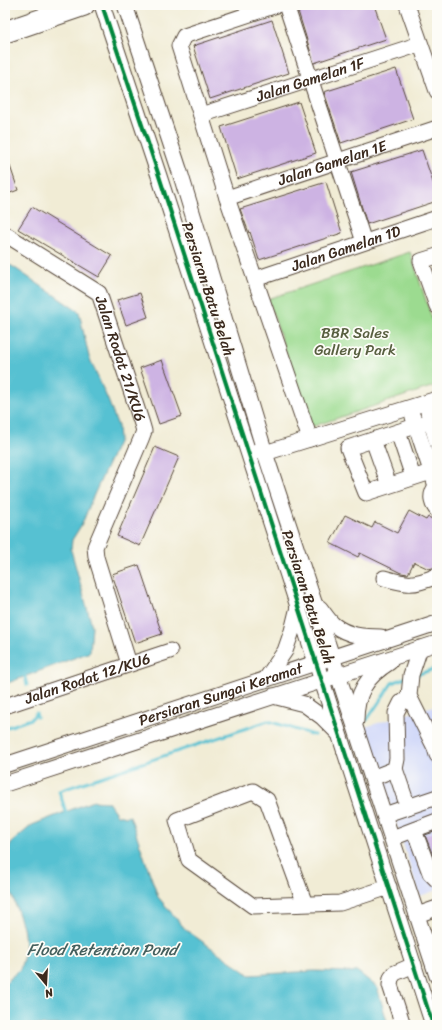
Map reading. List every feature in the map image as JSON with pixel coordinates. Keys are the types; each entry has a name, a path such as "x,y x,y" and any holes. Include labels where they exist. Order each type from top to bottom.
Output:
{"highway":[{"path":"5,18 43,5"},
{"path":"5,32 84,5"}],"street":[{"name":"Persiaran Batu Belah","path":"102,5 240,425 433,1025"},
{"name":"Persiaran Batu Belah","path":"125,5 179,170 265,453 437,976"},
{"path":"277,5 184,36 179,46 227,198 310,439"},
{"path":"286,5 364,242"},
{"path":"407,5 437,91"},
{"name":"Jalan Gamelan 1F","path":"201,115 420,44"},
{"name":"Jalan Gamelan 1E","path":"227,198 437,128"},
{"name":"Jalan Gamelan 1D","path":"255,278 437,218"},
{"name":"Jalan Rodat 21/KU6","path":"5,234 99,293 142,424 144,431 141,439 95,547 96,557 129,664"},
{"path":"437,256 421,261 437,306"},
{"path":"240,425 253,449 265,453 431,401 431,421 437,442"},
{"path":"410,408 434,471 436,486 432,496 432,501 437,510"},
{"path":"431,421 348,448 366,493 434,471"},
{"path":"398,432 413,477"},
{"path":"373,440 389,485"},
{"path":"384,578 405,584 418,583 437,576"},
{"path":"313,599 334,625 347,633 363,637 395,637"},
{"path":"265,680 285,651 298,607"},
{"name":"Persiaran Sungai Keramat","path":"5,765 437,623"},
{"name":"Persiaran Sungai Keramat","path":"5,784 437,643"},
{"path":"420,648 411,675 409,696 437,755"},
{"name":"Jalan Rodat 12/KU6","path":"5,706 170,651"},
{"path":"356,728 356,705 365,683 381,667 402,654"},
{"path":"273,696 304,704 339,734"},
{"path":"408,807 395,769 397,759 396,714 401,703 409,696"},
{"path":"372,778 395,769"},
{"path":"305,904 267,800 260,795 253,791 177,820 189,860 253,906 340,903 389,888"},
{"path":"384,815 437,797"},
{"path":"392,838 437,821"},
{"path":"414,830 430,873 437,880"},
{"path":"417,915 437,908"},
{"path":"403,1025 390,985 391,978 395,973 414,965"}],"shaded area":[{"path":"437,705 437,890 420,896 365,727"}],"green space":[{"name":"BBR Sales Gallery Park","path":"410,252 437,334 437,385 311,427 268,299"}],"water":[{"path":"5,264 12,266 79,312 89,357 118,426 119,440 82,524 72,540 71,550 92,626 90,652 5,684"},
{"name":"Flood Retention Pond","path":"93,801 108,802 117,815 126,817 130,816 158,897 186,930 250,975 313,971 358,972 377,987 388,1025 5,1025 5,983 20,969 26,949 23,927 5,874 5,860 11,843 32,825"}],"building":[{"path":"317,5 374,5 386,39 314,63 298,11"},
{"path":"272,20 289,73 210,99 193,46"},
{"path":"396,69 413,119 341,143 324,92"},
{"path":"299,102 316,153 237,179 221,127"},
{"path":"422,150 437,194 437,201 367,224 351,172"},
{"path":"5,157 7,157 18,190 5,195"},
{"path":"326,182 342,233 259,260 250,232 249,233 240,209"},
{"path":"32,207 112,256 99,277 18,229"},
{"path":"140,293 148,317 126,325 117,300"},
{"path":"162,360 182,416 159,424 140,368"},
{"path":"155,447 179,457 140,546 117,536"},
{"path":"409,511 426,520 428,517 437,521 436,567 429,569 414,562 408,574 401,573 360,553 358,557 330,543 345,515 372,528 375,522 397,533"},
{"path":"139,565 162,634 135,643 112,574"},
{"path":"437,831 437,866 425,835"}],"waterway":[{"path":"416,675 437,668"},
{"path":"25,677 27,685"},
{"path":"367,720 392,683 405,678"},
{"path":"5,728 31,719 36,713 37,717"},
{"path":"66,812 59,791 268,721 314,735"}],"cycle path":[{"path":"102,5 159,176 433,1025"}]}
